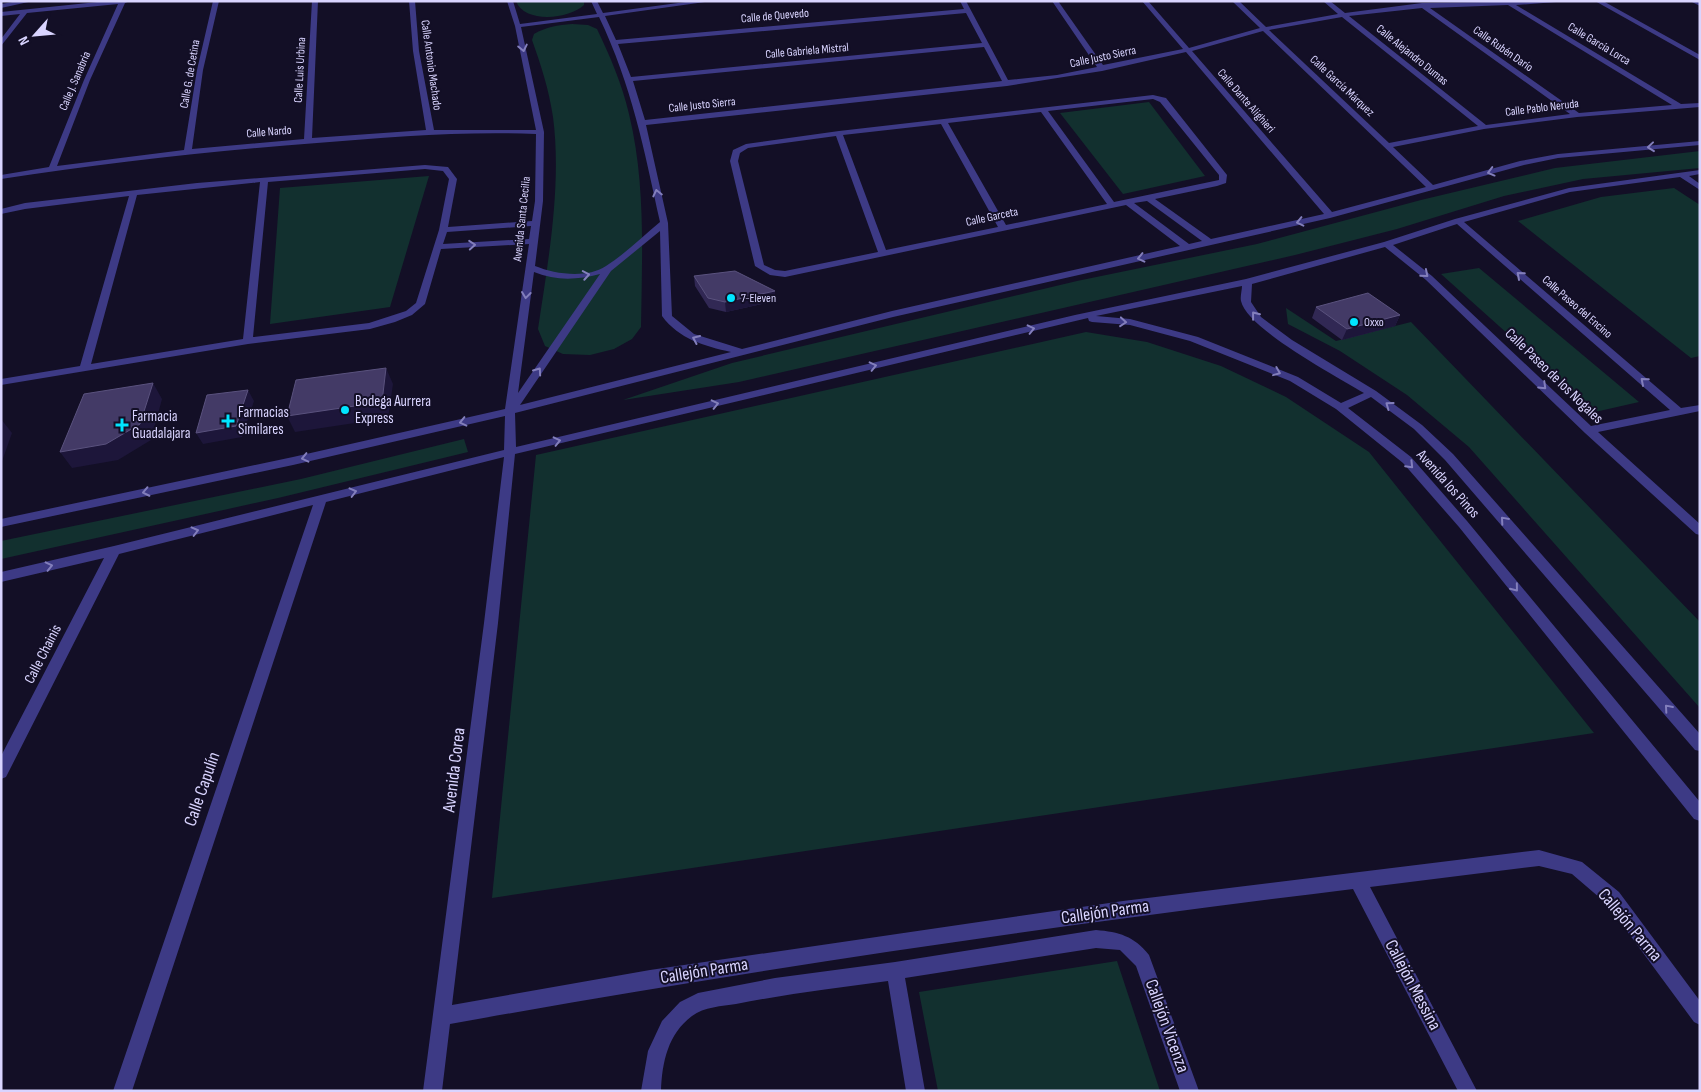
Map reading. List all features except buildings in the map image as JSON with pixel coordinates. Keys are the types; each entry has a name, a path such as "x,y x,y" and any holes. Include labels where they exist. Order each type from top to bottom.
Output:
{"street":[{"path":"1,6 30,1"},
{"path":"1,14 127,1"},
{"name":"Calle G. de Cetina","path":"188,150 200,70 216,1"},
{"name":"Calle Luis Urbina","path":"308,141 315,1"},
{"name":"Calle Antonio Machado","path":"412,1 416,51 430,131"},
{"name":"Avenida Santa Cecilia","path":"510,1 518,26 540,132 539,201 510,411 510,452"},
{"path":"594,1 629,79 642,123 664,223 667,316 675,326 690,337 706,344 743,351"},
{"path":"518,26 709,1"},
{"path":"963,1 1007,84"},
{"path":"1055,1 1102,69"},
{"name":"Calle Dante Alighieri","path":"1145,1 1330,215"},
{"name":"Calle García Márquez","path":"1235,1 1432,188"},
{"name":"Calle Alejandro Dumas","path":"1326,1 1484,127"},
{"name":"Calle Rubén Darío","path":"1416,1 1577,115"},
{"name":"Calle Justo Sierra","path":"642,123 1007,84 1102,69 1187,50 1265,29 1343,15 1424,6 1566,1"},
{"path":"1598,1 1700,58"},
{"path":"1694,1 1700,4"},
{"name":"Calle J. Sanabria","path":"52,169 86,80 122,2"},
{"name":"Calle García Lorca","path":"1507,2 1679,106"},
{"name":"Calle de Quevedo","path":"614,42 968,11"},
{"path":"1,44 25,12"},
{"name":"Calle Gabriela Mistral","path":"629,79 986,45"},
{"name":"Calle Garceta","path":"839,133 753,144 740,149 734,156 760,266 766,270 785,274 1223,181 1223,175 1163,100 1153,97 1142,97 1043,110"},
{"name":"Calle Pablo Neruda","path":"1388,146 1484,127 1577,115 1700,105"},
{"path":"883,254 839,133 1043,110 1111,204"},
{"path":"944,122 1003,228"},
{"name":"Calle Nardo","path":"1,177 188,150 430,131 540,132"},
{"path":"1,522 293,461 510,411 901,312 1330,215 1524,163 1558,156 1700,142"},
{"path":"1,212 26,206 134,192 264,179 417,167 445,169 452,179 443,230 420,304 409,313 370,326 248,340 1,382"},
{"path":"1,577 114,551 510,452 1075,318 1247,282 1387,244 1458,221 1569,190 1700,172"},
{"path":"1682,174 1700,188"},
{"path":"248,340 264,179"},
{"path":"85,367 134,192"},
{"path":"1146,197 1209,242"},
{"path":"1126,201 1187,247"},
{"name":"Calle Paseo del Encino","path":"1458,221 1680,413"},
{"path":"443,230 536,223"},
{"path":"510,411 608,269 664,223"},
{"path":"438,247 534,241"},
{"name":"Calle Paseo de los Nogales","path":"1387,244 1429,278 1589,430 1700,531"},
{"path":"530,267 542,273 574,277 608,269"},
{"name":"Avenida los Pinos","path":"1247,282 1246,302 1257,319 1288,342 1372,393 1418,427 1449,457 1700,745"},
{"name":"Avenida los Pinos","path":"1075,318 1130,322 1194,339 1294,379 1340,407 1406,460 1463,524 1700,814"},
{"path":"1340,407 1372,393"},
{"path":"1589,430 1700,408"},
{"name":"Avenida Corea","path":"432,1091 443,1016 510,452"},
{"name":"Calle Capulín","path":"122,1091 321,500"},
{"name":"Calle Chainis","path":"1,772 114,551"},
{"name":"Callejón Parma","path":"443,1016 650,979 880,944 1123,909 1539,858 1576,867 1613,898 1700,1016"},
{"name":"Callejón Messina","path":"1357,879 1468,1091"},
{"name":"Callejón Vicenza","path":"895,971 1096,939 1122,941 1133,946 1143,961 1190,1091"},
{"path":"652,1083 660,1044 668,1025 687,1006 698,1002 775,987 895,971 916,1091"}],"green space":[{"path":"516,1 584,1 584,5 569,14 548,17 528,13"},
{"path":"572,24 588,25 597,29 615,70 629,114 641,193 641,327 632,339 614,349 590,355 563,354 545,346 538,329 553,223 556,169 553,117 542,68 532,40 534,34 543,30"},
{"path":"1149,102 1205,176 1123,194 1060,113"},
{"path":"1700,151 1700,168 1583,179 1504,196 1397,229 1295,255 739,382 623,400 732,363 1077,281 1257,244 1421,200 1555,168"},
{"path":"429,176 390,307 270,324 280,188"},
{"path":"1674,188 1700,205 1700,356 1691,358 1518,221 1601,197"},
{"path":"1479,268 1639,402 1595,412 1441,274"},
{"path":"1286,308 1336,341 1411,322 1700,622 1700,708 1469,447 1407,395 1340,351 1288,324"},
{"path":"1086,332 1147,342 1221,366 1286,397 1369,452 1594,733 492,898 536,455"},
{"path":"464,439 468,452 278,498 1,559 1,541 301,479"},
{"path":"1117,961 1160,1091 938,1091 919,992"}],"place":[{"name":"7-Eleven","path":"731,298"},
{"name":"Oxxo","path":"1354,322"},
{"name":"Bodega Aurrera Express","path":"345,410"},
{"name":"Farmacias Similares","path":"228,421"},
{"name":"Farmacia Guadalajara","path":"122,425"}]}
